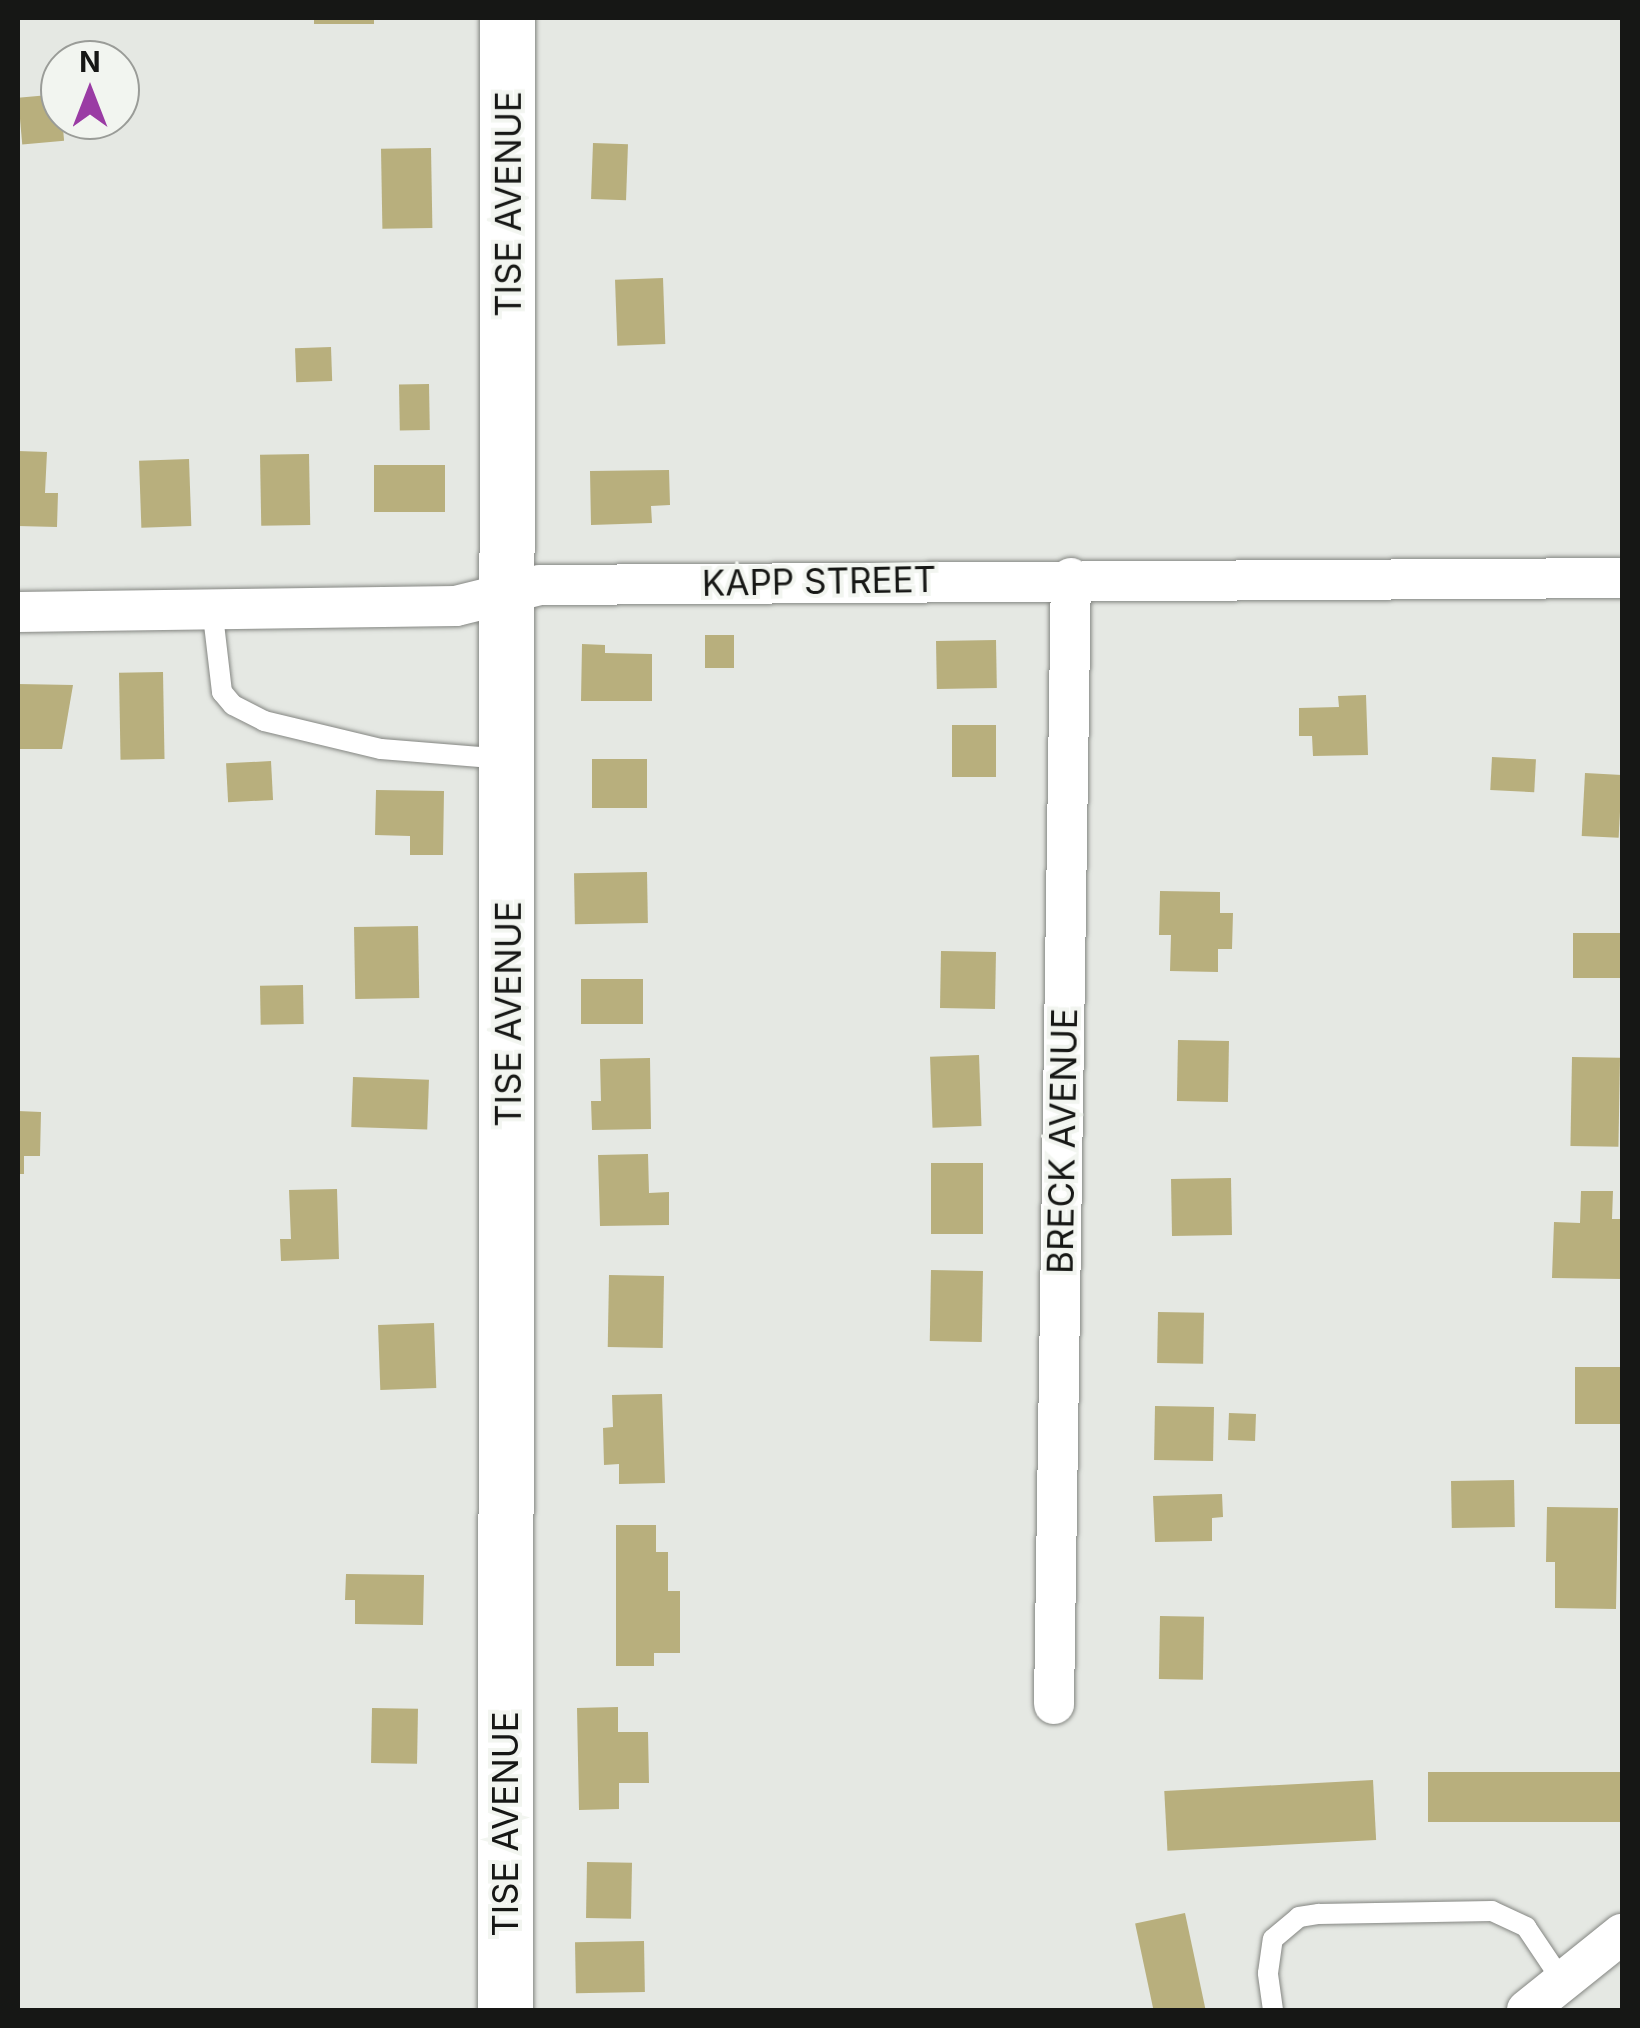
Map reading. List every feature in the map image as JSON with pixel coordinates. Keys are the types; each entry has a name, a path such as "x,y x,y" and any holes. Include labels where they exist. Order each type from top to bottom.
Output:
{"street":[{"name":"TISE AVENUE","path":"505,2010 510,594 506,18"},
{"name":"KAPP STREET","path":"18,612 456,606 540,586 1071,578 1622,578"},
{"name":"BRECK AVENUE","path":"1054,1704 1071,578"},
{"path":"1527,2010 1622,1934"}],"lane":[{"path":"212,607 222,692 232,706 264,721 381,749 509,759"},
{"path":"1273,2010 1268,1973 1274,1938 1299,1917 1319,1914 1492,1911 1526,1927 1563,1982"}],"building":[{"path":"314,18 374,18 374,24 314,24"},
{"path":"40,96 40,140 64,141 22,144 18,98"},
{"path":"593,143 628,144 626,200 591,199"},
{"path":"431,148 432,228 382,229 381,149"},
{"path":"663,278 665,344 617,346 615,280"},
{"path":"331,347 332,381 296,382 295,348"},
{"path":"429,384 430,430 400,431 399,385"},
{"path":"18,451 47,452 45,493 58,493 57,527 18,526"},
{"path":"309,454 310,525 261,526 260,455"},
{"path":"189,459 191,526 141,528 139,461"},
{"path":"374,465 445,465 445,512 374,512"},
{"path":"669,470 670,505 651,506 652,523 591,525 590,471"},
{"path":"705,635 734,635 734,668 705,668"},
{"path":"996,640 997,688 937,689 936,641"},
{"path":"582,644 605,645 605,653 652,654 652,701 581,701"},
{"path":"163,672 165,759 121,760 119,673"},
{"path":"18,684 73,685 62,749 18,749"},
{"path":"1366,695 1368,755 1313,756 1312,736 1299,736 1299,708 1339,707 1338,696"},
{"path":"952,725 996,725 996,777 952,777"},
{"path":"1492,757 1536,759 1534,792 1490,790"},
{"path":"592,759 647,759 647,808 592,808"},
{"path":"271,761 273,800 228,802 226,763"},
{"path":"1585,773 1622,775 1619,838 1582,836"},
{"path":"376,790 444,791 443,855 410,855 410,836 375,835"},
{"path":"647,872 648,923 575,924 574,873"},
{"path":"1160,891 1220,892 1220,913 1233,913 1232,949 1218,949 1218,972 1170,971 1171,935 1159,935"},
{"path":"418,926 419,998 355,999 354,927"},
{"path":"1573,933 1622,933 1622,978 1573,978"},
{"path":"941,951 996,952 995,1009 940,1008"},
{"path":"581,979 643,979 643,1024 581,1024"},
{"path":"303,985 304,1024 261,1025 260,986"},
{"path":"1178,1040 1229,1041 1228,1102 1177,1101"},
{"path":"979,1055 981,1126 933,1128 930,1057"},
{"path":"1572,1057 1620,1058 1618,1147 1570,1146"},
{"path":"650,1058 651,1129 592,1130 591,1101 601,1101 600,1059"},
{"path":"353,1077 429,1080 427,1130 351,1127"},
{"path":"18,1111 41,1112 40,1156 24,1156 24,1174 18,1174"},
{"path":"648,1154 649,1193 669,1192 669,1225 600,1226 598,1155"},
{"path":"931,1163 983,1163 983,1234 931,1234"},
{"path":"1231,1178 1232,1235 1172,1236 1171,1179"},
{"path":"337,1189 339,1259 281,1261 280,1239 291,1239 289,1190"},
{"path":"1581,1191 1613,1191 1612,1219 1622,1219 1622,1279 1552,1278 1554,1222 1580,1223"},
{"path":"931,1270 983,1271 982,1342 930,1341"},
{"path":"609,1275 664,1276 663,1348 608,1347"},
{"path":"1158,1312 1204,1313 1203,1364 1157,1363"},
{"path":"434,1323 436,1388 380,1390 378,1325"},
{"path":"1575,1367 1622,1367 1622,1424 1575,1424"},
{"path":"662,1394 665,1483 619,1484 619,1464 604,1465 603,1428 613,1427 612,1395"},
{"path":"1155,1406 1214,1407 1213,1461 1154,1460"},
{"path":"1229,1413 1256,1414 1255,1441 1228,1440"},
{"path":"1514,1480 1515,1527 1452,1528 1451,1481"},
{"path":"1222,1494 1223,1517 1212,1518 1212,1541 1155,1542 1153,1496"},
{"path":"1547,1507 1618,1508 1616,1609 1555,1608 1555,1562 1546,1562"},
{"path":"616,1525 656,1525 656,1552 668,1552 668,1591 680,1591 680,1653 654,1653 654,1666 616,1666"},
{"path":"346,1574 424,1575 423,1625 355,1624 355,1600 345,1600"},
{"path":"1160,1616 1204,1617 1203,1680 1159,1679"},
{"path":"618,1707 618,1732 648,1732 649,1783 619,1783 619,1809 579,1810 577,1708"},
{"path":"372,1708 418,1709 417,1764 371,1763"},
{"path":"1428,1772 1622,1772 1622,1822 1428,1822"},
{"path":"1373,1780 1376,1840 1167,1851 1164,1791"},
{"path":"587,1862 632,1863 631,1919 586,1918"},
{"path":"1185,1913 1206,2010 1153,2010 1135,1924"},
{"path":"644,1941 645,1992 576,1993 575,1942"}]}
